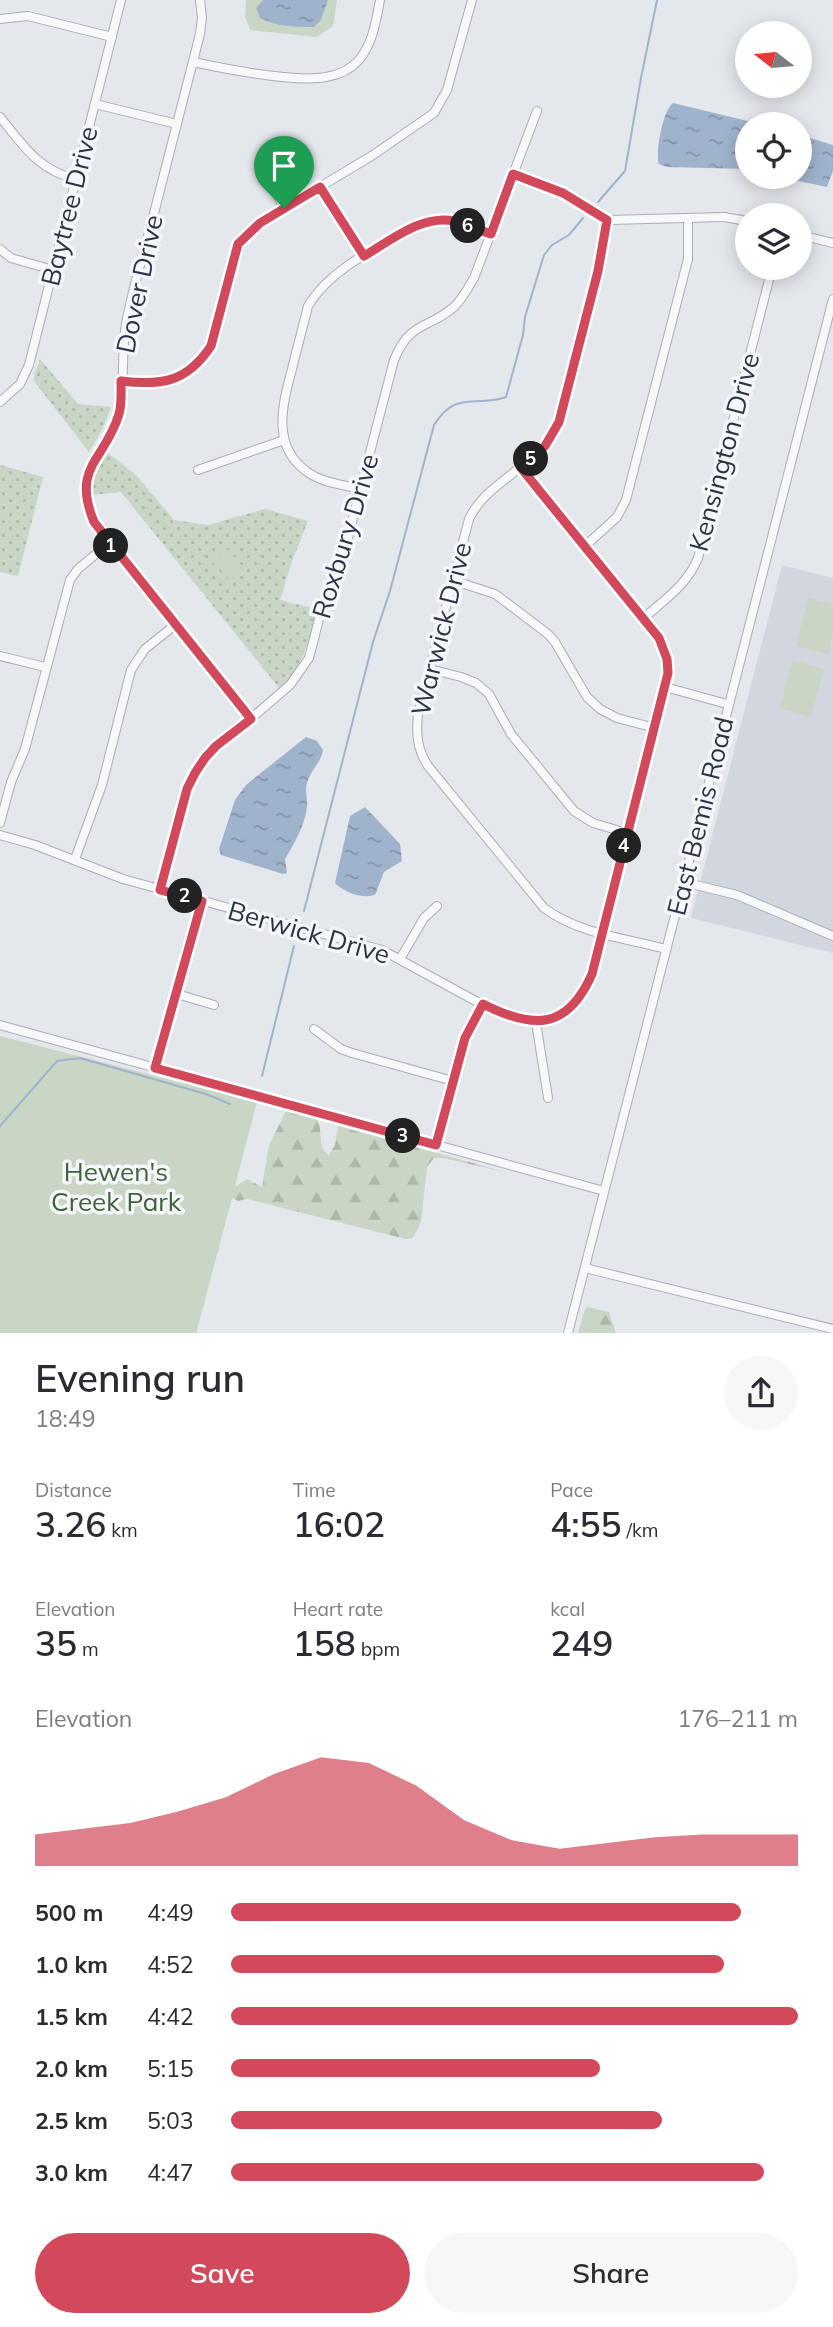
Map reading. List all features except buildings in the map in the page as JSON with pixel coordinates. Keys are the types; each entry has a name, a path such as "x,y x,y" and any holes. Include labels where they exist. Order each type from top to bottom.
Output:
{"street":[{"name":"Baytree Drive","path":"0,402 13,392 25,376 121,0"},
{"name":"Dover Drive","path":"200,0 202,18 193,62 126,325 119,414 107,440 93,460 86,489 88,507 94,522 109,543 251,719"},
{"path":"193,62 255,73 326,77 350,68 368,47 380,0"},
{"path":"121,381 165,382 192,369 211,346 238,244 260,223 425,121 438,108 447,90 472,0"},
{"path":"0,19 28,16 112,37"},
{"path":"95,104 177,124"},
{"name":"Roxbury Drive","path":"160,890 187,789 195,773 216,746 290,685 309,658 325,596 347,541 399,348 417,327 454,307 463,297 474,278 537,111"},
{"path":"0,117 33,158 43,166 75,179"},
{"path":"262,168 284,208"},
{"path":"513,174 563,193 607,220 735,219"},
{"path":"320,187 364,256"},
{"path":"361,489 322,480 311,474 293,456 284,440 282,407 308,306 316,292 329,279 422,223 438,219 454,221 491,234"},
{"path":"584,547 617,517 626,500 688,259 688,219"},
{"name":"Warwick Drive","path":"607,220 598,271 559,422 545,446 473,509 464,531 416,729 421,756 544,908 567,923 666,949"},
{"path":"812,238 833,243"},
{"path":"0,249 22,262 53,270"},
{"name":"Kensington Drive","path":"644,618 683,584 698,558 769,280"},
{"name":"East Bemis Road","path":"568,1333 727,704 833,299"},
{"path":"198,470 284,440"},
{"path":"521,468 644,618 659,638 667,659 666,687 592,974 581,995 569,1008 556,1017 536,1022 548,1098"},
{"path":"0,823 11,782 25,749 70,580 78,569 109,543"},
{"path":"452,580 495,594 548,634 587,696 600,709 617,718 655,728"},
{"path":"75,859 102,785 131,670 145,649 175,625"},
{"path":"0,656 45,667"},
{"path":"430,669 476,683 489,694 511,734 574,811 593,823 628,833"},
{"path":"666,687 727,704"},
{"name":"Berwick Drive","path":"0,835 75,859 123,879 382,950 507,1017 536,1022"},
{"path":"683,882 737,895 833,936"},
{"path":"155,1068 202,901"},
{"path":"400,959 424,918 437,906"},
{"path":"177,995 214,1005"},
{"path":"436,1145 465,1038 483,1004"},
{"path":"0,1026 604,1191"},
{"path":"314,1030 341,1049 453,1081"},
{"path":"585,1268 833,1329"}],"shaded area":[{"path":"782,565 833,578 833,953 691,918"}],"green space":[{"path":"246,0 337,0 333,26 317,37 250,30 245,16"},
{"path":"40,359 78,404 111,407 89,452 33,380"},
{"path":"105,451 136,475 174,520 208,525 265,509 308,521 280,600 317,609 300,662 280,689 121,492 90,495 92,476"},
{"path":"0,465 43,477 18,576 0,572"},
{"path":"227,549 245,569 230,583 212,562"},
{"path":"808,598 833,604 833,636 828,654 796,646"},
{"path":"792,660 824,669 811,717 780,708"},
{"name":"Hewen's Creek Park","path":"0,1036 257,1102 196,1333 0,1333"},
{"name":"Hewen's Creek Park","path":"0,1039 238,1172 235,1187 247,1179 262,1187 269,1145 286,1111 317,1119 321,1143 329,1155 335,1145 338,1126 509,1173 434,1158 427,1167 421,1222 413,1238 406,1239 247,1199 238,1201 232,1198 196,1333 0,1333"},
{"path":"588,1307 609,1312 616,1333 578,1333"}],"water":[{"path":"263,0 328,0 321,20 314,27 293,27 260,18 256,8"},
{"path":"673,103 735,118 735,169 667,167 659,164 661,132 669,107"},
{"path":"812,139 833,145 833,171 827,187 812,184"},
{"path":"306,737 317,741 323,750 307,784 304,821 285,859 287,873 221,855 219,849 235,800 246,785"},
{"path":"365,807 400,844 402,861 384,872 375,895 370,896 353,894 335,883 350,816"}],"waterway":[{"path":"598,202 625,171 657,0"},
{"path":"304,911 373,642 390,591 434,425 442,414 459,403 506,397 523,335 525,317 544,255 552,245 569,235 583,218"},
{"path":"262,1076 294,946"},
{"path":"0,1126 57,1061 80,1058 206,1094 230,1104"}],"route":[{"path":"513,174 563,193 607,220 598,271 559,422 545,446 521,468 659,638 667,659 666,687 586,989 576,1002 556,1017 536,1022 507,1017 483,1004 465,1038 436,1145 155,1068 202,901 160,890 187,789 205,758 251,719 94,522 88,507 88,472 119,414 121,381 165,382 192,369 211,346 238,244 260,223 284,208 320,187 364,256 422,223 438,219 454,221 491,234 513,174"}]}
